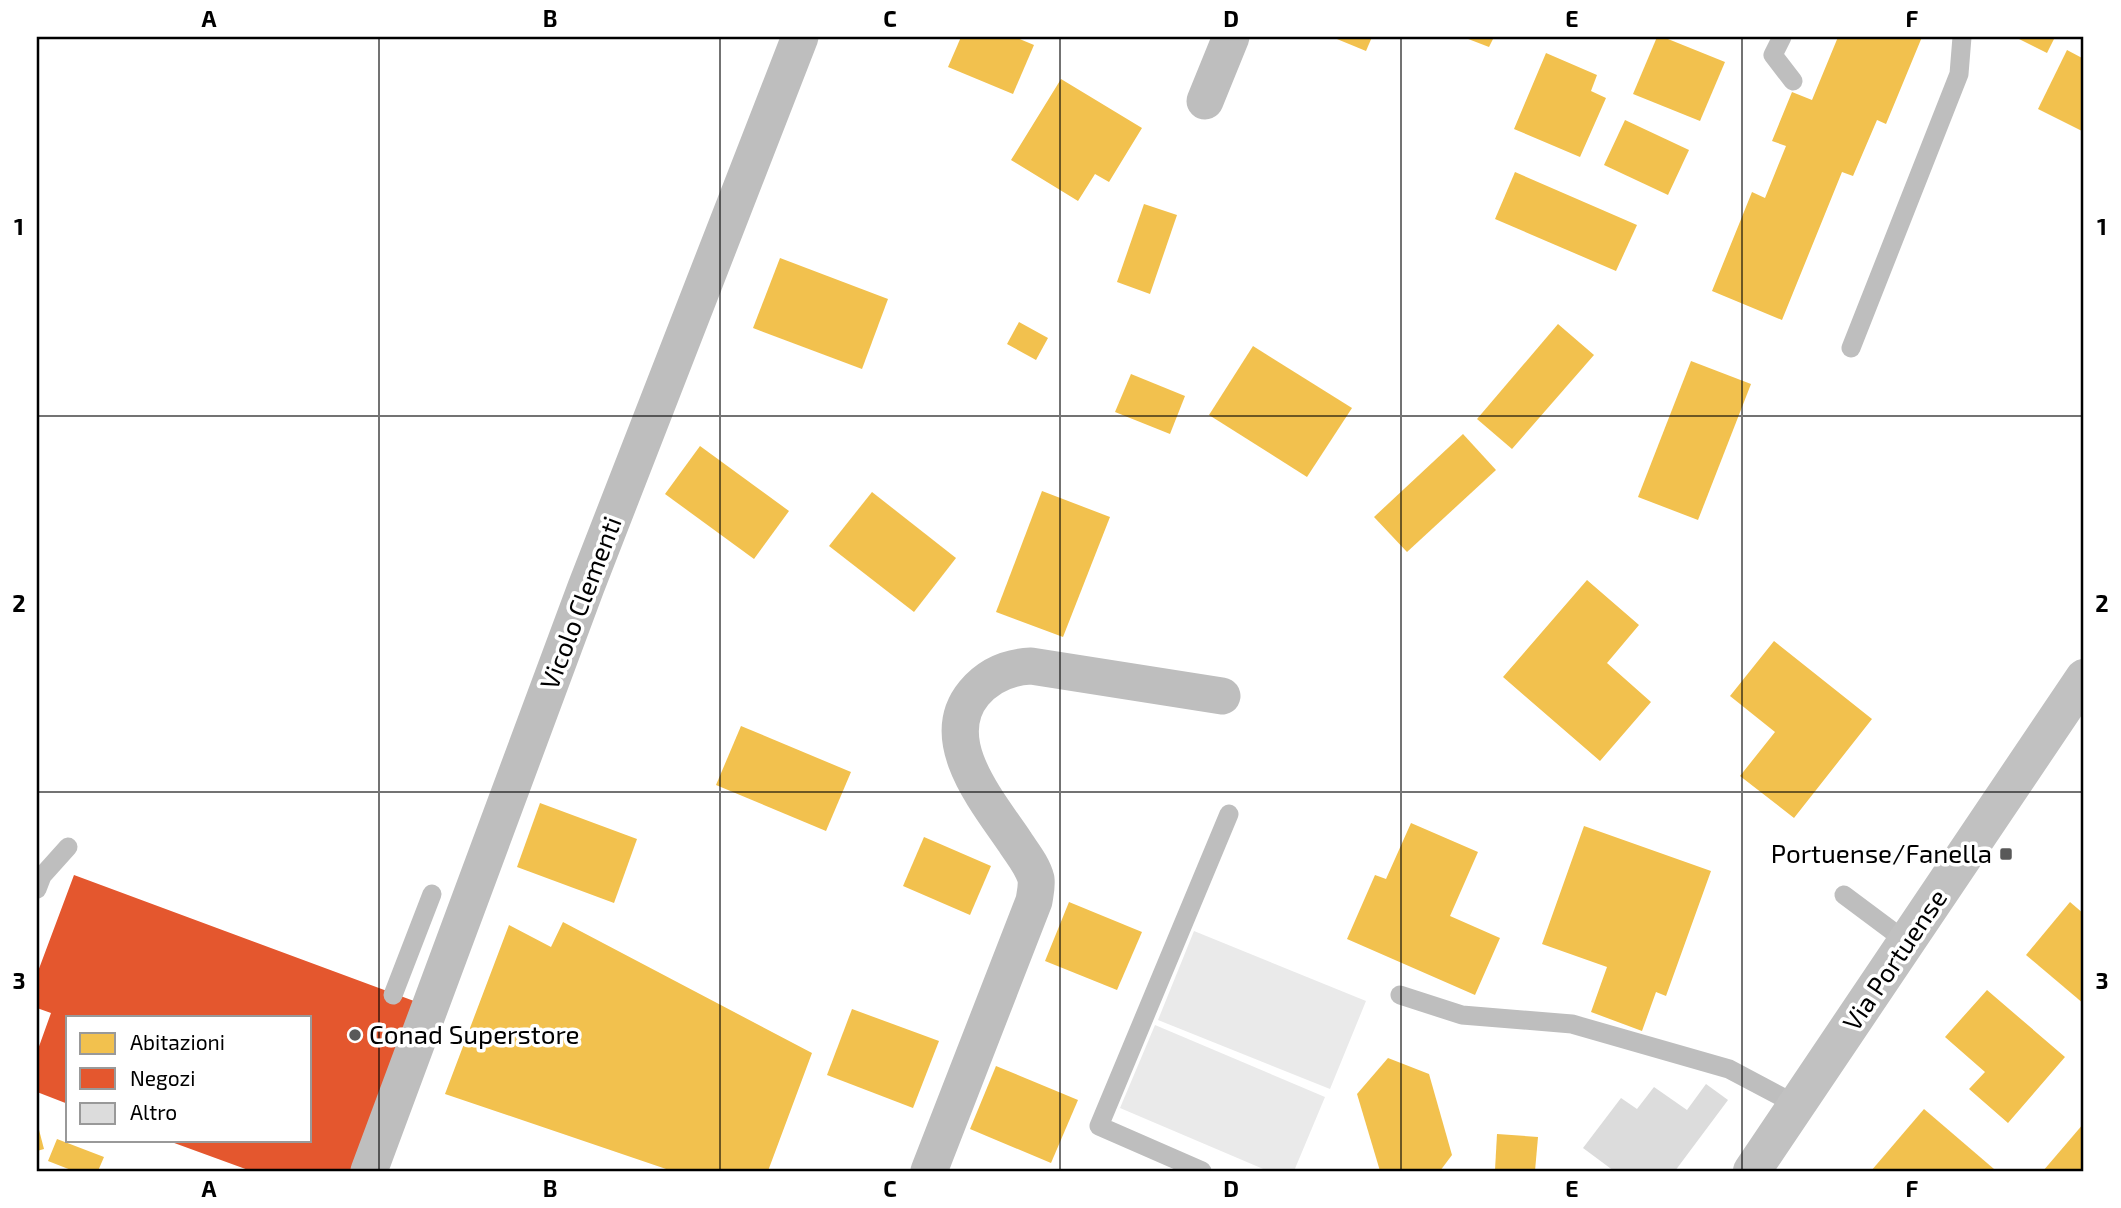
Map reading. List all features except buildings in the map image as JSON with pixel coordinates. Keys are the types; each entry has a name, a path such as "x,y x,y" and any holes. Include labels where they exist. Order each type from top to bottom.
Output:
{"main road":[{"name":"Via Portuense","path":"1752,1171 2084,678"}],"street":[{"name":"Vicolo Clementi","path":"369,1171 586,587 800,37"},
{"path":"1205,101 1231,37"},
{"path":"929,1171 1036,890 1033,870 990,806 970,770 960,740 960,725 967,703 984,682 994,676 1007,670 1031,666 1222,696"}],"lane":[{"path":"1782,37 1773,55 1793,81"},
{"path":"1851,348 1959,74 1964,40 1962,37"},
{"path":"1202,1171 1099,1126 1229,814"},
{"path":"37,889 42,876 68,846"},
{"path":"393,995 432,894"},
{"path":"1844,895 1908,942"},
{"path":"1400,995 1462,1015 1572,1024 1729,1069 1797,1105"}],"shaded area":[{"path":"1194,931 1366,1001 1330,1089 1158,1020"},
{"path":"1155,1025 1325,1097 1294,1171 1268,1171 1120,1108"}],"place":[{"name":"Portuense/Fanella","path":"2006,854"},
{"name":"Conad Superstore","path":"355,1035"}]}
